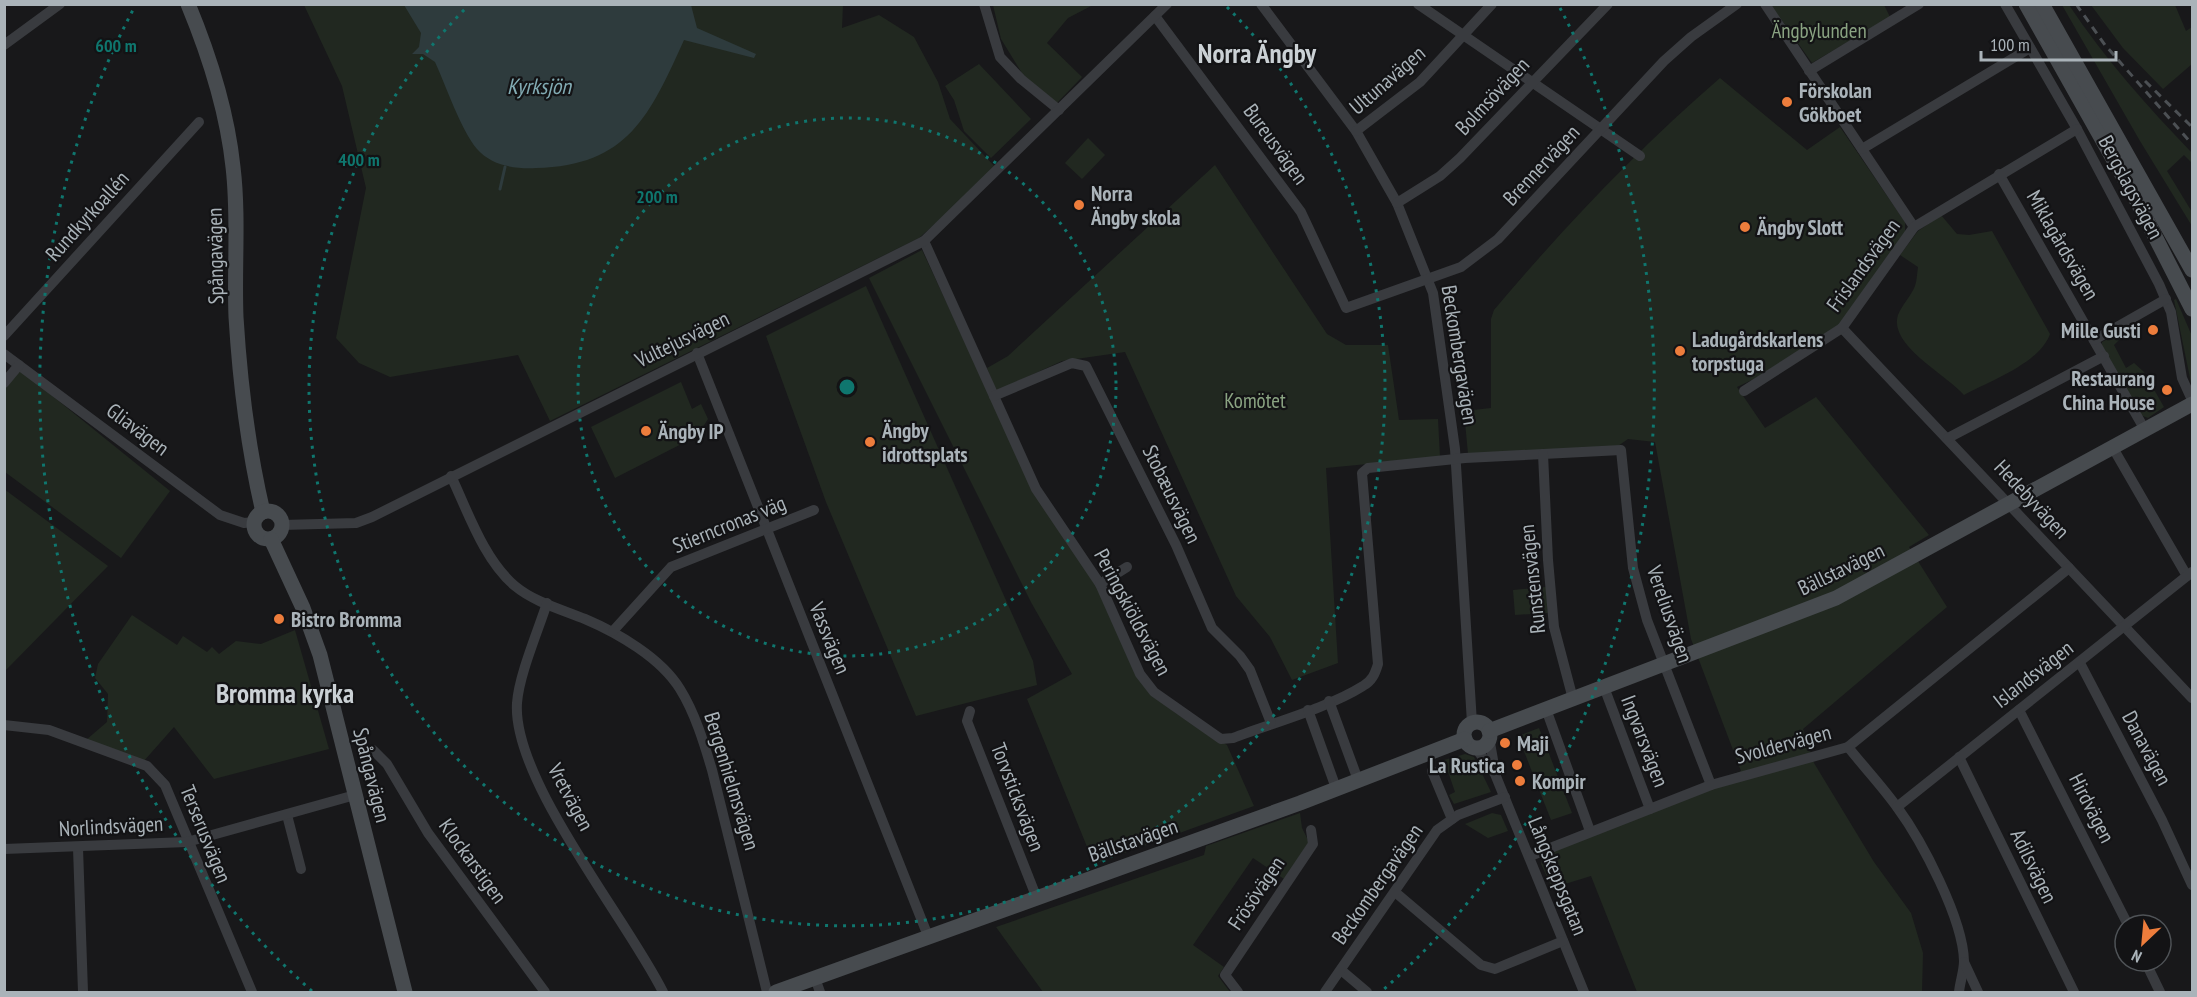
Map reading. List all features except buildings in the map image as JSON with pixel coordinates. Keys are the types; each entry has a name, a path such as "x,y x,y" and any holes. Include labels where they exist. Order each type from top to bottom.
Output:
{"street":[{"path":"4,45 60,4"},
{"name":"Spångavägen","path":"188,4 208,52 221,99 233,167 236,317 248,450 258,517"},
{"path":"984,4 1000,57 1021,79 1059,110"},
{"name":"Vultejusvägen","path":"282,525 356,523 924,241 1167,4"},
{"name":"Beckombergavägen","path":"1261,4 1356,131 1397,203 1429,279 1443,361 1455,459 1472,723"},
{"path":"1418,4 1640,156"},
{"name":"Ultunavägen","path":"1356,131 1420,82 1492,4"},
{"name":"Bolmsövägen","path":"1397,203 1417,192 1453,164 1608,4"},
{"name":"Brennervägen","path":"1346,308 1461,267 1498,239 1664,61 1691,36 1737,4"},
{"path":"1765,4 1914,227"},
{"path":"1809,71 1919,4"},
{"name":"Bergslagsvägen","path":"2005,4 2077,129 2166,299 2182,378 2193,399"},
{"name":"Bergslagsvägen","path":"2026,4 2158,241 2193,309"},
{"name":"Bergslagsvägen","path":"2042,4 2193,270"},
{"name":"Bureusvägen","path":"1155,16 1301,212 1346,308"},
{"path":"1862,149 2030,48"},
{"name":"Rundkyrkoallén","path":"4,336 199,122"},
{"name":"Frislandsvägen","path":"1744,391 1842,328 1914,227 2077,129"},
{"name":"Miklagårdsvägen","path":"1999,174 2145,430"},
{"name":"Peringskiöldsvägen","path":"924,241 1036,489 1100,584 1140,674 1154,692 1221,739 1233,738 1308,710 1363,687 1373,678 1378,664 1362,473 1368,468 1455,459"},
{"path":"2158,241 2171,254 2193,294"},
{"path":"2094,340 2166,299"},
{"name":"Hedebyvägen","path":"1842,328 2193,698"},
{"name":"Vassvägen","path":"697,353 928,936"},
{"name":"Gliavägen","path":"4,354 220,515 244,523 258,517"},
{"path":"1948,438 2104,356"},
{"name":"Stobæusvägen","path":"994,396 1072,363 1086,366 1176,545 1212,628 1240,656 1250,670 1271,723"},
{"path":"4,383 19,365"},
{"name":"Bällstavägen","path":"776,993 818,985 928,936 1358,780 1470,743 1483,746 1489,734 1546,709 1836,598 2193,404"},
{"path":"2114,448 2190,574"},
{"name":"Vereliusvägen","path":"1543,454 1621,450 1633,568 1647,620 1711,785"},
{"path":"1455,459 1543,454"},
{"name":"Runstensvägen","path":"1543,454 1554,627 1573,699"},
{"name":"Bergenhielmsvägen","path":"452,476 492,558 503,575 518,588 547,603 613,631 638,648 680,688 703,739 741,878 767,993"},
{"name":"Stierncronas väg","path":"613,631 671,567 814,510"},
{"path":"276,513 282,525 279,534 271,539 261,538 256,534 258,517 276,513"},
{"name":"Spångavägen","path":"271,539 303,608 320,655 405,993"},
{"path":"1100,584 1127,567"},
{"name":"Svoldervägen","path":"1530,855 1711,785 1848,747 2069,568"},
{"name":"Islandsvägen","path":"1897,807 2190,574"},
{"name":"Vretvägen","path":"547,603 517,701 518,733 536,776 564,829 645,957 663,993"},
{"name":"Danavägen","path":"2080,663 2162,820 2193,885"},
{"name":"Ingvarsvägen","path":"1604,687 1650,809"},
{"path":"1329,701 1358,780"},
{"path":"1546,709 1590,831"},
{"path":"1308,710 1336,788"},
{"name":"Hirdvägen","path":"2019,710 2122,913"},
{"name":"Torvsticksvägen","path":"970,711 967,720 1036,896"},
{"path":"1470,743 1466,728 1472,723 1481,723 1489,734"},
{"name":"Terserusvägen","path":"4,725 49,730 147,766 165,785 252,993"},
{"name":"Långskeppsgatan","path":"1489,734 1495,774 1530,855 1584,993"},
{"name":"Långskeppsgatan","path":"1470,743 1495,774"},
{"path":"1848,747 1897,807 1920,843 1949,903 1959,932 1964,961 1978,993"},
{"name":"Klockarstigen","path":"372,750 387,764 428,833 545,993"},
{"name":"Adilsvägen","path":"1959,757 2073,993"},
{"path":"1432,771 1452,819"},
{"name":"Norlindsvägen","path":"4,849 78,848 187,842 355,795"},
{"name":"Beckombergavägen","path":"1325,993 1437,830 1452,819 1505,797"},
{"path":"287,815 301,869"},
{"name":"Frösövägen","path":"1238,993 1225,975 1313,843 1311,830"},
{"path":"78,848 83,993"},
{"path":"1395,892 1481,964 1494,969 1563,941"},
{"path":"1959,993 1964,961"},
{"path":"1341,970 1367,993"},
{"path":"2151,973 2160,993"}],"green space":[{"path":"304,5 843,5 842,28 879,15 914,37 938,82 950,119 997,169 919,238 550,421 518,355 390,377 359,363 336,338 366,188 342,86"},
{"path":"993,5 1093,5 1068,18 1047,43 1082,77 1057,103 1025,78 1001,39"},
{"name":"Ängbylunden","path":"1771,5 1884,5 1890,17 1812,63"},
{"path":"2062,5 2069,5 2127,82 2192,153 2192,163 2184,155 2167,171 2192,212 2192,226 2140,141"},
{"path":"2091,5 2175,5 2186,31 2192,27 2192,64 2163,89 2123,48"},
{"path":"979,64 1031,119 991,158 964,131 954,100 945,86"},
{"path":"1720,78 1807,150 1840,127 1905,222 1905,232 1839,326 1754,379 1737,387 1765,428 1816,397 1929,535 1909,547 1947,607 1803,729 1814,763 1874,862 1911,913 1923,953 1922,992 1637,992 1591,876 1552,888 1541,864 1542,856 1741,771 1691,639 1655,442 1628,439 1618,446 1468,454 1464,411 1491,408 1491,319 1494,310 1602,190"},
{"path":"1088,138 1105,155 1082,179 1065,163"},
{"name":"Komötet","path":"1215,165 1327,334 1346,345 1388,345 1399,420 1438,419 1440,457 1326,468 1338,663 1292,680 1270,637 1236,596 1125,352 1062,361 996,391 987,368 1008,356"},
{"path":"1941,215 1957,234 1969,235 1992,231 2050,334 2045,344 2025,362 1964,395 1910,348 1897,326 1898,315 1915,286 1918,267 1900,255 1918,231"},
{"path":"922,250 1038,499 1096,583 1128,658 1174,712 1227,745 1254,806 1094,864 1027,699 1072,674 1032,604 869,278"},
{"name":"Ängby idrottsplats","path":"866,286 1033,661 1037,685 916,716 826,502 766,336"},
{"path":"2176,299 2192,336 2191,383 2174,300"},
{"path":"2118,334 2121,338 2114,345 2126,368 2134,363 2144,372 2164,407 2148,418 2140,415 2102,346 2102,342"},
{"path":"19,369 170,491 121,558 5,472 4,389"},
{"name":"Ängby IP","path":"681,382 692,409 701,404 708,419 697,436 615,478 591,427"},
{"path":"4,489 108,566 5,671 4,671"},
{"path":"1546,587 1548,613 1515,615 1513,590"},
{"path":"132,615 177,645 183,636 207,652 212,647 219,654 236,641 261,644 295,630 329,749 214,779 174,727 143,762 86,740 107,722 108,694 95,678 98,664"},
{"path":"1539,728 1572,813 1551,820 1518,736"},
{"path":"1465,754 1474,757 1491,792 1454,804 1449,795 1455,792 1444,760"},
{"path":"1300,813 1302,828 1309,842 1284,879 1253,858 1193,945 1224,967 1218,976 1230,992 1043,992 996,927 1204,855 1206,846"},
{"path":"1492,813 1501,815 1508,831 1488,838 1465,824"}],"water":[{"name":"Kyrksjön","path":"404,5 691,5 697,28 756,54 754,58 684,40 672,67 646,113 632,131 614,146 593,158 567,165 536,168 512,167 497,163 477,149 460,119 435,62 423,54 412,54 419,47 421,33"}],"waterway":[{"path":"500,189 505,167"}],"railway":[{"path":"2076,4 2105,45 2192,144"},
{"path":"2145,81 2192,127"}],"place":[{"name":"Förskolan Gökboet","path":"1787,102"},
{"name":"Norra Ängby skola","path":"1079,205"},
{"name":"Ängby Slott","path":"1745,227"},
{"name":"Mille Gusti","path":"2153,330"},
{"name":"Ladugårdskarlens torpstuga","path":"1680,351"},
{"name":"Restaurang China House","path":"2167,390"},
{"name":"Ängby IP","path":"646,431"},
{"name":"Ängby idrottsplats","path":"870,442"},
{"name":"Bistro Bromma","path":"279,619"},
{"name":"Maji","path":"1505,743"},
{"name":"La Rustica","path":"1517,765"},
{"name":"Kompir","path":"1520,781"}],"district":[{"name":"Norra Ängby","path":"1257,53"},
{"name":"Bromma kyrka","path":"285,693"}]}
